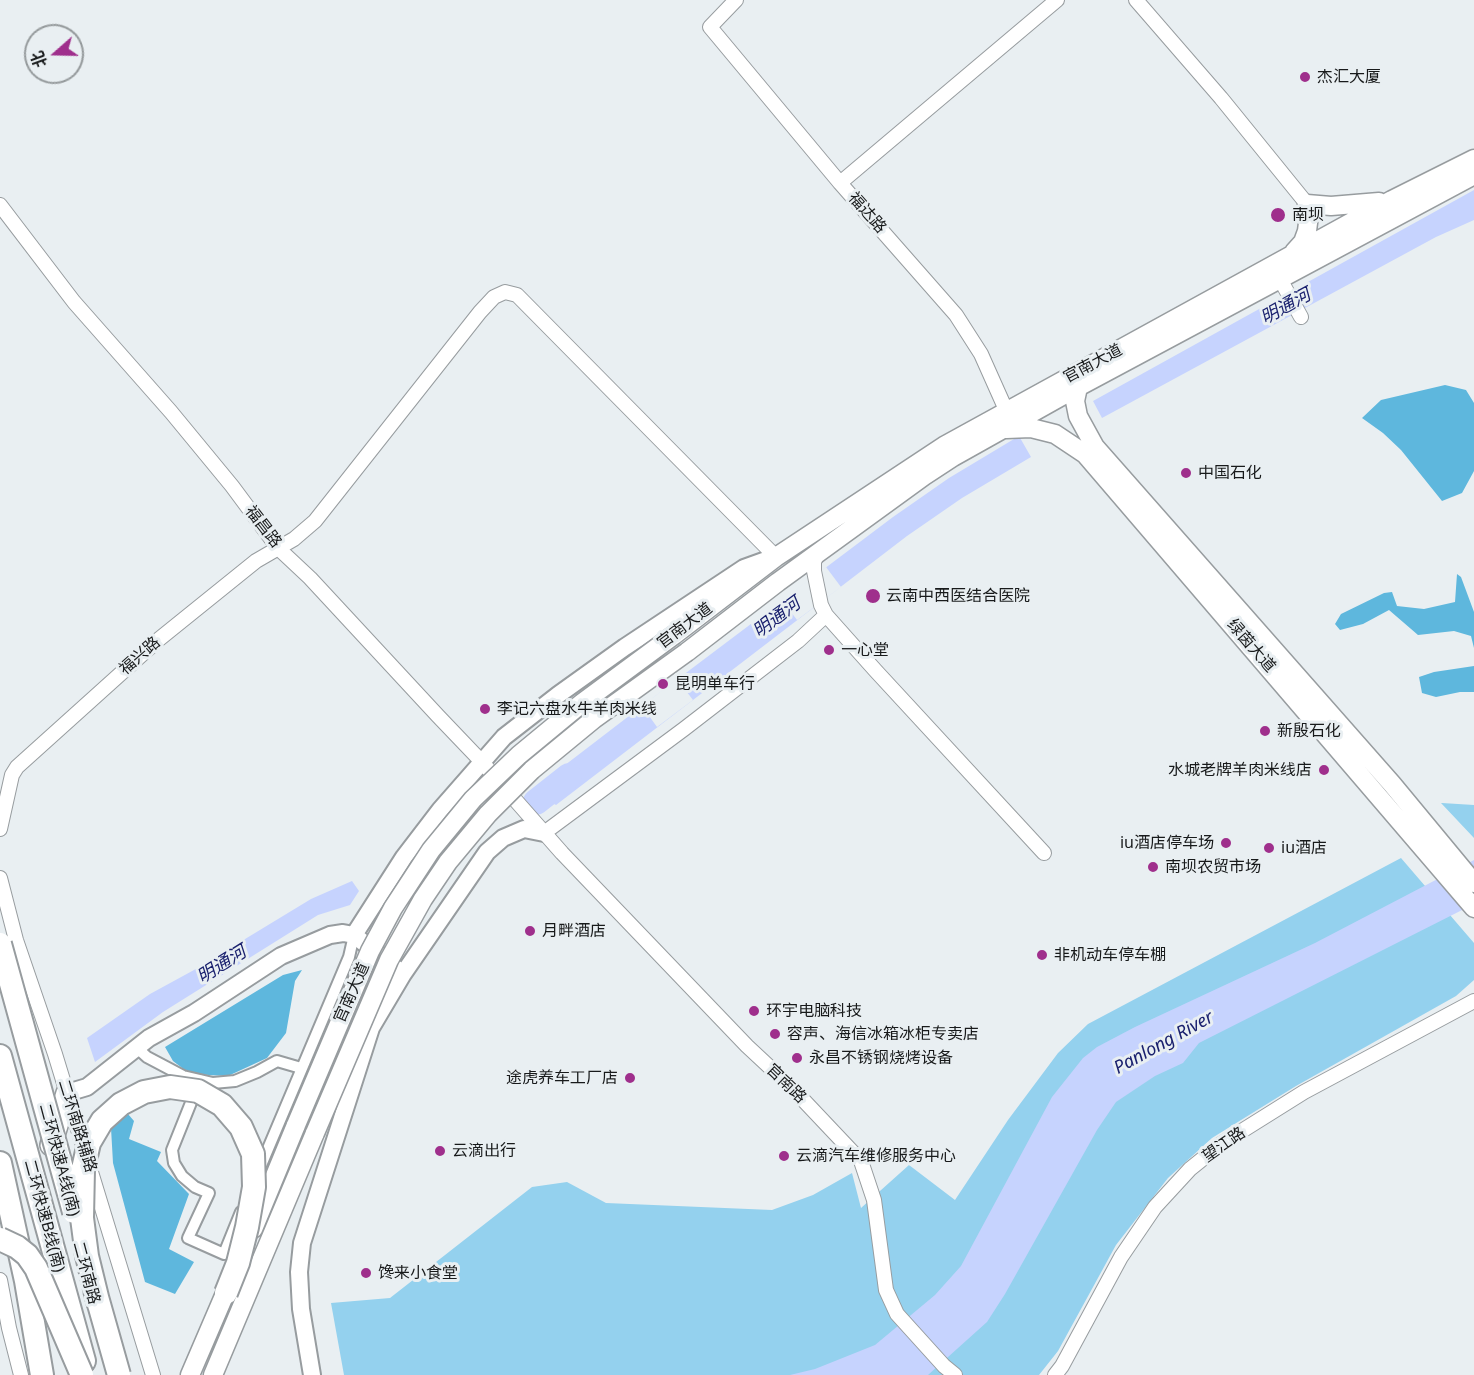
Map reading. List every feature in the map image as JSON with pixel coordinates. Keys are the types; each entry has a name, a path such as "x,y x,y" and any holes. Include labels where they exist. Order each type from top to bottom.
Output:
{"highway":[{"name":"二环快速A线(南)","path":"0,944 118,1375"},
{"name":"二环快速B线(南)","path":"0,1056 90,1375"},
{"path":"99,1305 87,1256 82,1218 83,1169 89,1143 102,1121 121,1104 144,1092 170,1087 198,1091 222,1105 241,1126 253,1155 254,1187 247,1227 238,1263 226,1293"},
{"path":"2,1171 26,1281 42,1375"},
{"path":"0,1239 17,1247 36,1268 82,1375"}],"main road":[{"name":"官南大道","path":"190,1375 360,974 389,915 418,868 458,815 519,755 582,703 776,557 944,446 1392,200 1474,159"},
{"name":"官南大道","path":"213,1375 379,983 400,939 429,889 474,829 532,770 594,719 924,476 1001,429 1474,175"},
{"path":"1293,254 1303,242 1309,215 1307,204 1331,206 1392,200"},
{"name":"绿茵大道","path":"1078,387 1075,401 1078,416 1095,447 1392,784 1474,908"},
{"name":"绿茵大道","path":"1001,429 1031,428 1055,434 1085,454 1427,840 1474,884"},
{"name":"二环南路","path":"0,962 114,1375"},
{"name":"二环南路","path":"0,1041 90,1375"},
{"path":"51,1145 67,1093"}],"street":[{"name":"福达路","path":"736,0 710,27 840,183 957,315 981,354 1006,410"},
{"path":"840,183 1058,0"},
{"path":"1136,0 1221,98 1307,204"},
{"name":"福昌路","path":"0,205 74,302 232,486 278,548 310,578 544,832"},
{"path":"1280,279 1301,317"},
{"name":"福兴路","path":"6,772 16,767 158,640 256,561 294,539 315,521 480,312 494,297 505,292 517,295 776,557"},
{"path":"818,552 813,571 824,610 875,670 1044,853"},
{"path":"200,1080 172,1150 174,1163 182,1176 195,1187 209,1193 188,1238 224,1254 349,957 354,935 404,857 440,810 504,737 558,695 625,647 744,568 776,557"},
{"path":"312,1375 302,1309 300,1272 302,1243 371,1028 403,974 487,852 503,838 524,829 544,832 798,641 824,610"},
{"path":"0,829 6,772"},
{"name":"官南路","path":"544,832 747,1046 792,1088 861,1161 874,1200 886,1290 897,1314 950,1371"},
{"name":"二环南路辅路","path":"0,878 16,940 67,1093 153,1375"},
{"path":"67,1093 87,1087 149,1038 194,1013 281,956 330,935 343,933 354,935 403,974"},
{"name":"望江路","path":"1055,1375 1121,1257 1155,1207 1190,1169 1221,1144 1304,1092 1474,1001"},
{"path":"137,1048 147,1057 183,1076 213,1083 235,1081 277,1061 302,1068"},
{"path":"0,1280 21,1375"}],"shaded area":[{"path":"1445,385 1466,390 1474,403 1474,471 1462,493 1442,501 1401,450 1362,418 1381,400"},
{"path":"1457,574 1461,577 1474,612 1474,648 1471,636 1454,631 1418,635 1389,610 1363,624 1340,630 1335,624 1341,614 1384,593 1392,592 1397,606 1424,609 1455,602"},
{"path":"1474,666 1474,692 1460,692 1436,697 1422,693 1419,677 1434,672"},
{"path":"1441,803 1474,805 1474,838"},
{"path":"1401,858 1474,943 1474,980 1456,996 1296,1086 1212,1138 1168,1178 1116,1245 1058,1351 1039,1375 344,1375 331,1303 390,1298 532,1187 567,1182 606,1203 772,1210 813,1195 852,1173 861,1208 909,1165 955,1200 1008,1120 1058,1053 1088,1024"},
{"path":"302,970 295,981 286,1033 267,1058 228,1076 190,1074 173,1061 165,1047 283,975"},
{"path":"128,1114 134,1121 129,1139 161,1152 157,1161 189,1194 169,1249 194,1262 175,1294 145,1282 113,1163 111,1128"}],"water":[{"path":"1474,190 1474,220 1436,237 1102,418 1093,401"},
{"path":"1019,436 1031,457 962,498 907,536 556,805 542,797 539,785 642,706 893,517 949,478"},
{"name":"Panlong River","path":"1474,860 1474,904 1199,1043 1183,1063 1155,1076 1116,1102 1097,1130 987,1322 928,1375 790,1375 815,1369 875,1345 935,1295 961,1266 1052,1097 1083,1058 1097,1047 1315,943"},
{"path":"352,881 359,891 350,905 318,915 163,1012 95,1062 87,1038 150,994 311,899"}],"pier":[{"path":"826,567 841,587 797,620 782,600"},
{"path":"677,679 693,700 657,727 642,706"}],"waterway":[{"name":"明通河","path":"536,802 569,776"}],"place":[{"name":"杰汇大厦","path":"1305,77"},
{"name":"南坝","path":"1278,215"},
{"name":"中国石化","path":"1186,473"},
{"name":"云南中西医结合医院","path":"873,596"},
{"name":"一心堂","path":"829,650"},
{"name":"昆明单车行","path":"663,684"},
{"name":"李记六盘水牛羊肉米线","path":"485,709"},
{"name":"新殷石化","path":"1265,731"},
{"name":"水城老牌羊肉米线店","path":"1324,770"},
{"name":"iu酒店停车场","path":"1226,843"},
{"name":"iu酒店","path":"1269,848"},
{"name":"南坝农贸市场","path":"1153,867"},
{"name":"月畔酒店","path":"530,931"},
{"name":"非机动车停车棚","path":"1042,955"},
{"name":"环宇电脑科技","path":"754,1011"},
{"name":"容声、海信冰箱冰柜专卖店","path":"775,1034"},
{"name":"永昌不锈钢烧烤设备","path":"797,1058"},
{"name":"途虎养车工厂店","path":"630,1078"},
{"name":"云滴出行","path":"440,1151"},
{"name":"云滴汽车维修服务中心","path":"784,1156"},
{"name":"馋来小食堂","path":"366,1273"}]}
